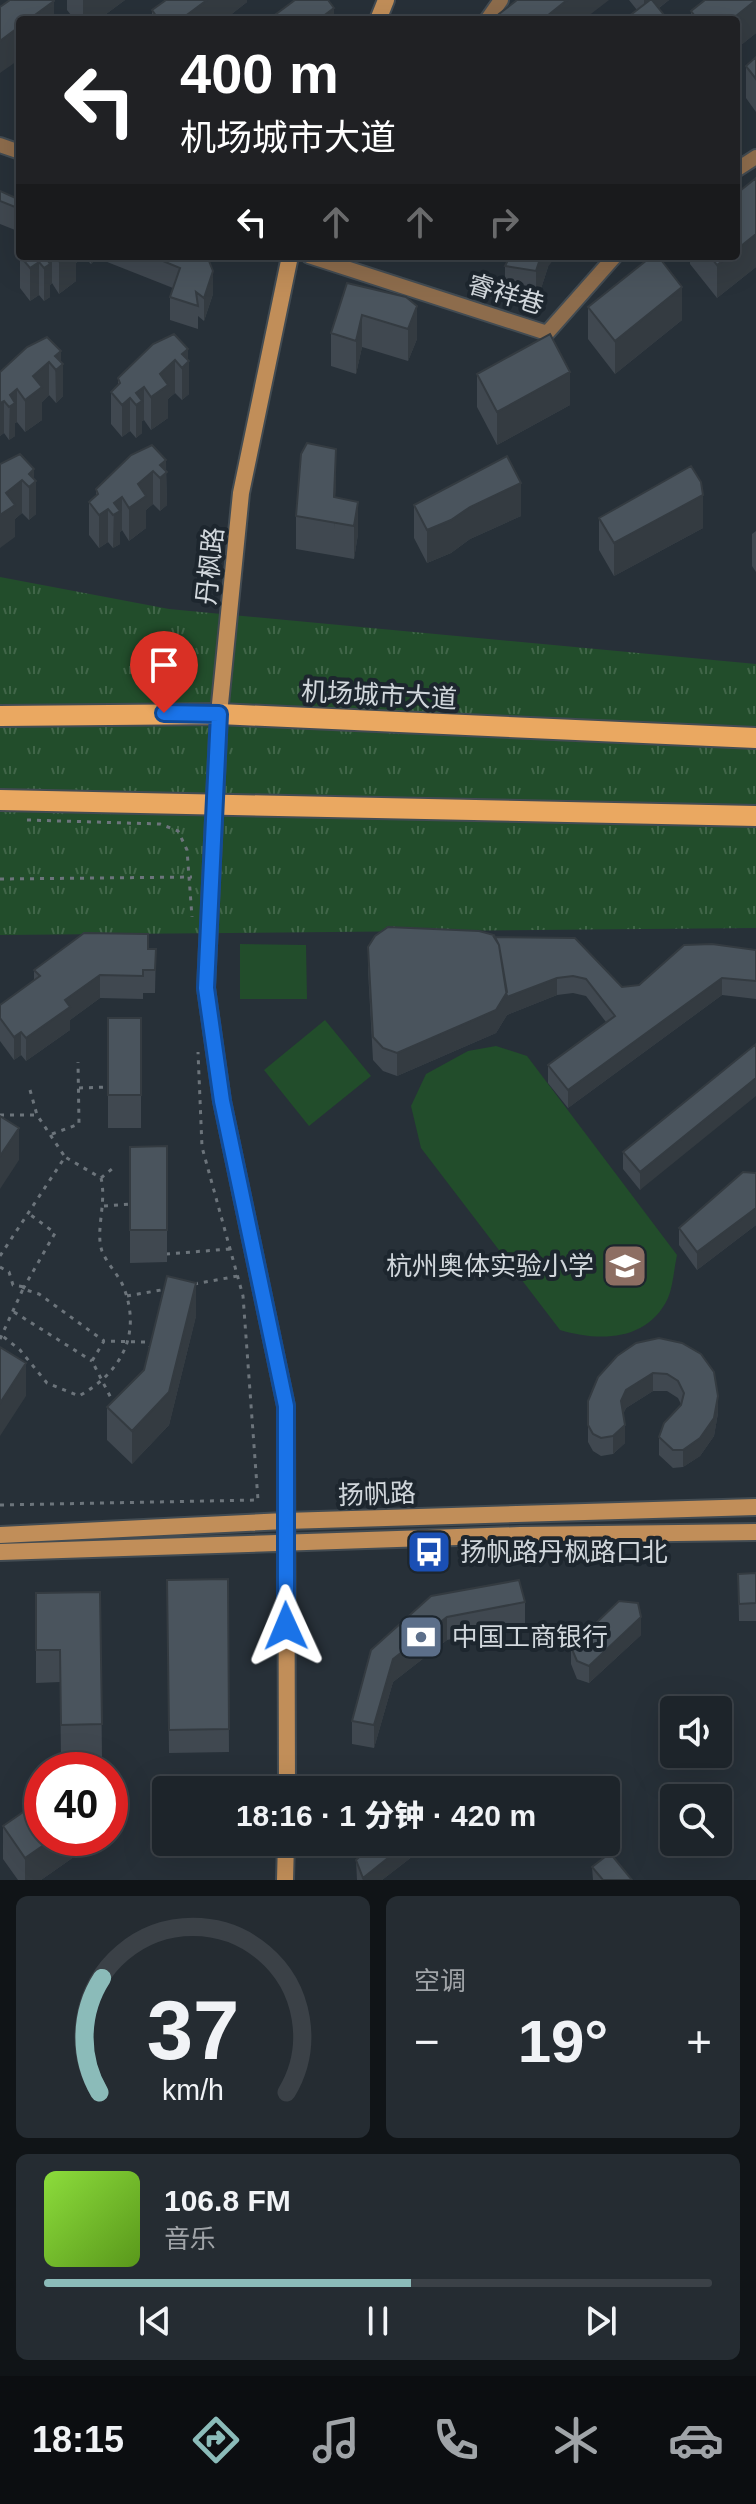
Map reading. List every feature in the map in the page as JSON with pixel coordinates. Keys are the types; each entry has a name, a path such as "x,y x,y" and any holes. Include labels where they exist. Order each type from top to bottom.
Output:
{"main road":[{"name":"机场城市大道","path":"0,716 219,714 756,738"},
{"path":"0,800 756,816"}],"street":[{"name":"丹枫路","path":"287,1776 286,1406 222,1101 206,988 219,714 241,493 289,260"},
{"name":"睿祥巷","path":"321,260 547,333 611,260"},
{"name":"扬帆路","path":"0,1535 285,1521 756,1507"},
{"path":"0,1552 520,1535 756,1532"},
{"path":"285,1880 286,1856"}],"path":[{"path":"14,819 160,824 178,831 187,850 193,925"},
{"path":"0,879 212,877"},
{"path":"0,1505 258,1500 243,1296 202,1147 198,1052"},
{"path":"52,1134 79,1124 78,1062"},
{"path":"79,1088 108,1087"},
{"path":"30,1090 37,1115 65,1157 101,1178"},
{"path":"0,1115 37,1115"},
{"path":"0,1256 65,1157"},
{"path":"101,1178 113,1168"},
{"path":"28,1213 55,1233 1,1336 20,1350 47,1383 79,1396 104,1382 126,1350 127,1342 130,1310 127,1296 101,1250 104,1206 101,1178"},
{"path":"104,1206 130,1204"},
{"path":"154,1254 230,1249"},
{"path":"0,1267 9,1272 13,1285 39,1294 104,1341 146,1342 152,1348"},
{"path":"189,1285 238,1276"},
{"path":"127,1296 173,1288"},
{"path":"13,1311 92,1361 112,1400 123,1407"},
{"path":"92,1361 104,1341"}],"green space":[{"path":"0,577 169,609 756,664 756,928 0,935"},
{"path":"240,944 306,945 307,999 240,999"},
{"path":"325,1020 371,1076 309,1126 264,1070"},
{"path":"496,1046 527,1056 677,1255 668,1298 648,1323 636,1330 622,1335 591,1336 560,1330 421,1148 411,1106 426,1074 468,1051"}],"building":[{"path":"10,0 54,0 33,16 16,16 16,29 0,41 0,7"},
{"path":"166,0 207,0 185,16 156,16 152,10"},
{"path":"295,0 328,0 334,8 323,16 273,16"},
{"path":"517,0 567,0 547,16 499,14"},
{"path":"652,0 665,16 629,16"},
{"path":"705,0 756,0 736,16 695,16 691,11"},
{"path":"756,57 756,79 746,66"},
{"path":"756,178 756,234 740,247 740,191"},
{"path":"0,191 16,198 16,207 0,201"},
{"path":"23,260 48,260 50,264 44,268 39,262 30,268"},
{"path":"161,260 209,260 213,271 204,298 196,292 198,306 170,297 180,268"},
{"path":"508,260 540,260 536,271 505,266"},
{"path":"647,260 661,260 682,287 615,341 588,307"},
{"path":"347,283 406,297 417,306 408,329 362,315 356,341 331,333"},
{"path":"174,334 188,349 182,354 189,361 182,368 175,360 160,374 168,385 151,397 144,387 136,393 142,401 136,405 130,398 122,405 111,392 120,383 118,378 153,344"},
{"path":"550,334 570,372 497,412 477,374"},
{"path":"47,337 61,351 55,356 63,364 56,370 49,362 33,376 42,387 25,400 17,389 10,395 15,403 9,407 4,401 0,403 0,372 27,347"},
{"path":"307,443 336,449 334,497 358,502 354,526 296,516 301,454"},
{"path":"152,445 166,460 160,465 167,472 160,478 153,471 138,484 146,496 129,508 122,497 114,503 120,511 113,515 108,509 99,515 89,502 98,494 96,489 131,455"},
{"path":"20,454 34,469 29,474 36,481 29,487 22,480 6,493 15,505 0,515 0,464"},
{"path":"507,456 521,483 427,530 414,505"},
{"path":"691,466 701,482 703,495 614,543 599,518"},
{"path":"388,927 479,931 494,935 499,945 507,992 496,1010 397,1053 383,1048 373,1037 368,947 375,936"},
{"path":"84,933 148,934 148,949 156,949 155,970 143,970 143,976 100,975 65,1000 70,1007 26,1038 21,1032 14,1037 0,1018 0,1005 40,976 34,970"},
{"path":"494,937 575,938 622,987 639,985 684,945 712,944 756,950 756,981 722,978 568,1090 548,1065 615,1016 586,979 573,976 557,978 507,997 499,945"},
{"path":"108,1018 141,1018 141,1095 108,1095"},
{"path":"756,1044 756,1078 640,1172 623,1152"},
{"path":"0,1116 19,1128 0,1156"},
{"path":"167,1146 167,1230 130,1230 130,1147"},
{"path":"743,1172 756,1173 756,1208 697,1252 679,1228"},
{"path":"167,1276 196,1283 169,1392 132,1431 107,1407 144,1370"},
{"path":"659,1338 682,1343 701,1354 714,1372 718,1396 714,1418 700,1438 683,1450 673,1450 659,1437 664,1423 681,1405 684,1393 678,1381 667,1374 653,1373 626,1390 621,1401 625,1425 613,1436 601,1438 593,1434 588,1425 588,1401 598,1377 617,1356 636,1343"},
{"path":"0,1347 26,1363 0,1403"},
{"path":"756,1573 756,1603 739,1604 738,1574"},
{"path":"228,1579 229,1729 169,1730 167,1580"},
{"path":"519,1580 525,1602 447,1617 393,1659 374,1725 352,1721 371,1650 431,1596"},
{"path":"100,1592 102,1724 61,1725 60,1650 36,1650 36,1593"},
{"path":"619,1601 638,1603 641,1617 589,1666 577,1661 571,1647"},
{"path":"24,1811 24,1856 28,1856 25,1858 3,1826"},
{"path":"360,1856 390,1856 363,1878 356,1860"},
{"path":"606,1856 612,1856 632,1880 603,1880 592,1867"}],"place":[{"name":"杭州奥体实验小学","path":"625,1266"},
{"name":"扬帆路丹枫路口北","path":"429,1552"},
{"name":"中国工商银行","path":"421,1637"}],"route":[{"path":"164,713 219,714 206,988 222,1101 286,1406 286,1626"}]}
